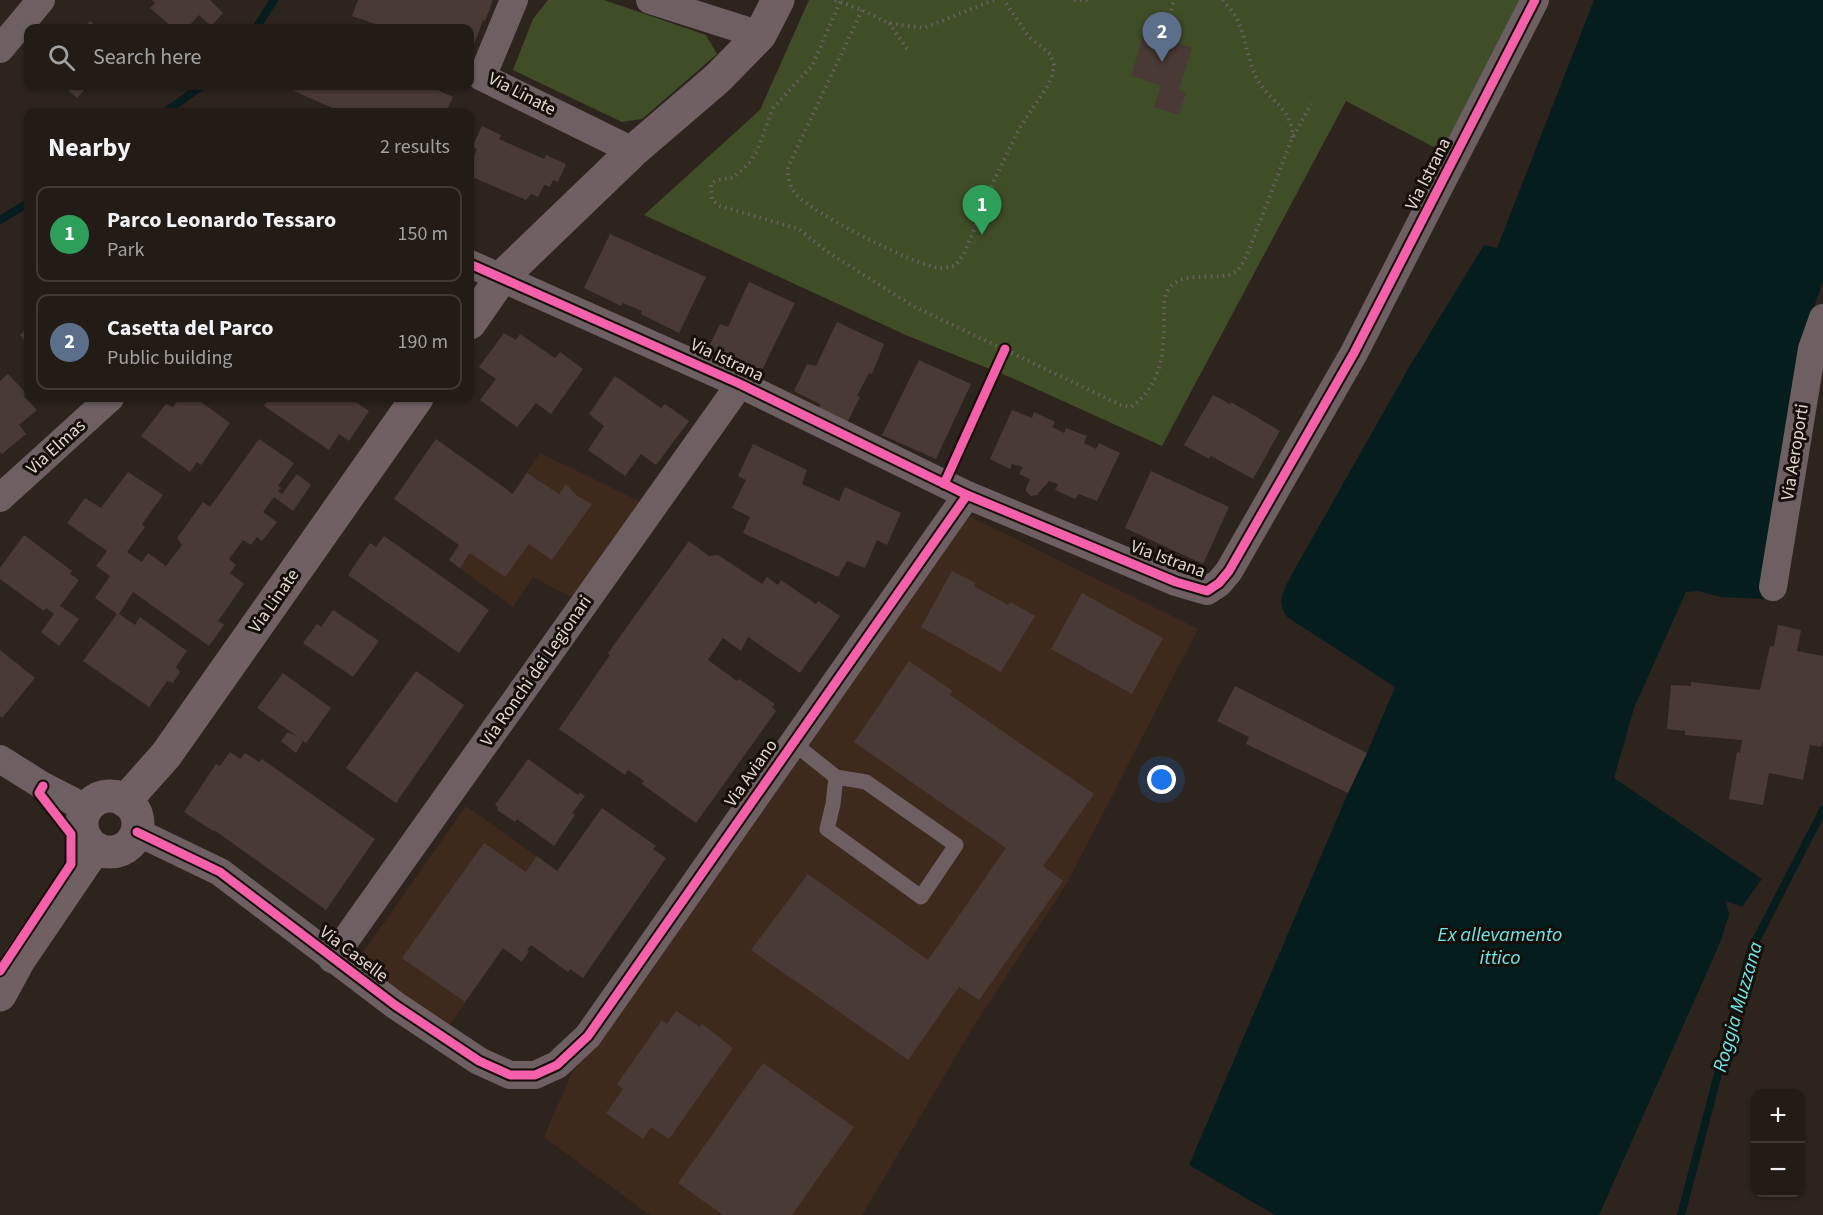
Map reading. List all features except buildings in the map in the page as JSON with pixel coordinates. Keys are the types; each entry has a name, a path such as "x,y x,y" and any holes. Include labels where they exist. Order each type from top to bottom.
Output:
{"street":[{"path":"0,49 41,0"},
{"name":"Via Linate","path":"514,0 482,77 633,151"},
{"path":"650,0 760,34"},
{"path":"474,317 501,278 633,151 718,78 760,34 778,0"},
{"name":"Via Istrana","path":"501,278 740,384 967,495 1176,582 1207,591 1219,583 1229,571 1354,353 1535,0"},
{"path":"474,266 501,278"},
{"name":"Via Aeroporti","path":"1773,587 1812,349 1823,318"},
{"name":"Via Ronchi dei Legionari","path":"332,959 740,384"},
{"name":"Via Elmas","path":"0,497 106,402"},
{"name":"Via Linate","path":"125,801 166,755 414,402"},
{"name":"Via Aviano","path":"557,1065 588,1036 967,495"},
{"path":"0,759 43,786 86,808"},
{"path":"104,796 112,796 125,801 136,814 138,823 133,840 120,850 111,852 95,848 84,834 81,825 86,808 104,796"},
{"name":"Via Caselle","path":"137,832 220,872 332,959 479,1062 510,1075 535,1075 557,1065"},
{"path":"0,995 19,960 95,848"}],"lane":[{"path":"792,742 836,777 867,782 956,845 921,897 827,829 836,777"}],"path":[{"path":"994,0 924,28 888,23 838,1 812,66 773,108 757,151 749,163 733,178 717,180 711,184 712,200 720,206 800,229 826,251 913,306 1121,405 1131,407 1142,399 1156,379 1162,360 1164,299 1171,286 1184,278 1236,271 1247,255 1291,141 1311,104"},
{"path":"862,10 788,167 788,179 796,194 807,204 861,236 920,263 940,268 955,266 964,254 992,185 1020,127 1052,77 1054,65 1050,54 1028,36 1004,0"},
{"path":"1074,0 1092,0"},
{"path":"1163,39 1174,0"},
{"path":"1223,0 1239,20 1251,66 1259,83 1286,113 1291,122 1291,141"},
{"path":"888,23 908,50"},
{"path":"1000,359 1005,349"}],"shaded area":[{"path":"540,453 643,503 575,599 533,577 513,607 460,568"},
{"path":"969,516 1198,629 1068,881 972,1029 862,1215 650,1215 544,1137 571,1075"},
{"path":"466,806 557,871 449,1026 364,967 362,954"}],"green space":[{"path":"548,0 604,0 706,35 717,54 642,119 622,122 513,70 533,19"},
{"path":"809,0 1525,0 1447,154 1346,101 1162,446 1012,378 908,336 644,215 760,110"}],"water":[{"name":"Ex allevamento ittico","path":"1594,0 1823,0 1823,282 1815,304 1764,599 1721,597 1698,591 1686,592 1634,708 1614,778 1762,879 1742,907 1726,901 1729,915 1720,943 1599,1215 1275,1215 1189,1165 1395,687 1287,617 1283,611 1282,595 1408,369 1484,245 1497,248"}],"waterway":[{"path":"259,24 274,0"},
{"path":"171,108 196,90"},
{"path":"0,220 24,205"},
{"name":"Roggia Muzzana","path":"1681,1215 1750,952 1823,810"}],"cycle path":[{"path":"474,266 740,384 967,495 1176,582 1207,591 1219,583 1229,571 1354,353 1535,0"},
{"path":"944,484 1005,349"},
{"path":"137,832 220,872 395,1005 479,1061 510,1075 535,1075 557,1065 588,1036 967,495"},
{"path":"0,971 71,864 71,834 39,793 43,786"}],"place":[{"name":"Casetta del Parco","path":"1162,62"},
{"name":"Parco Leonardo Tessaro","path":"982,235"}]}
